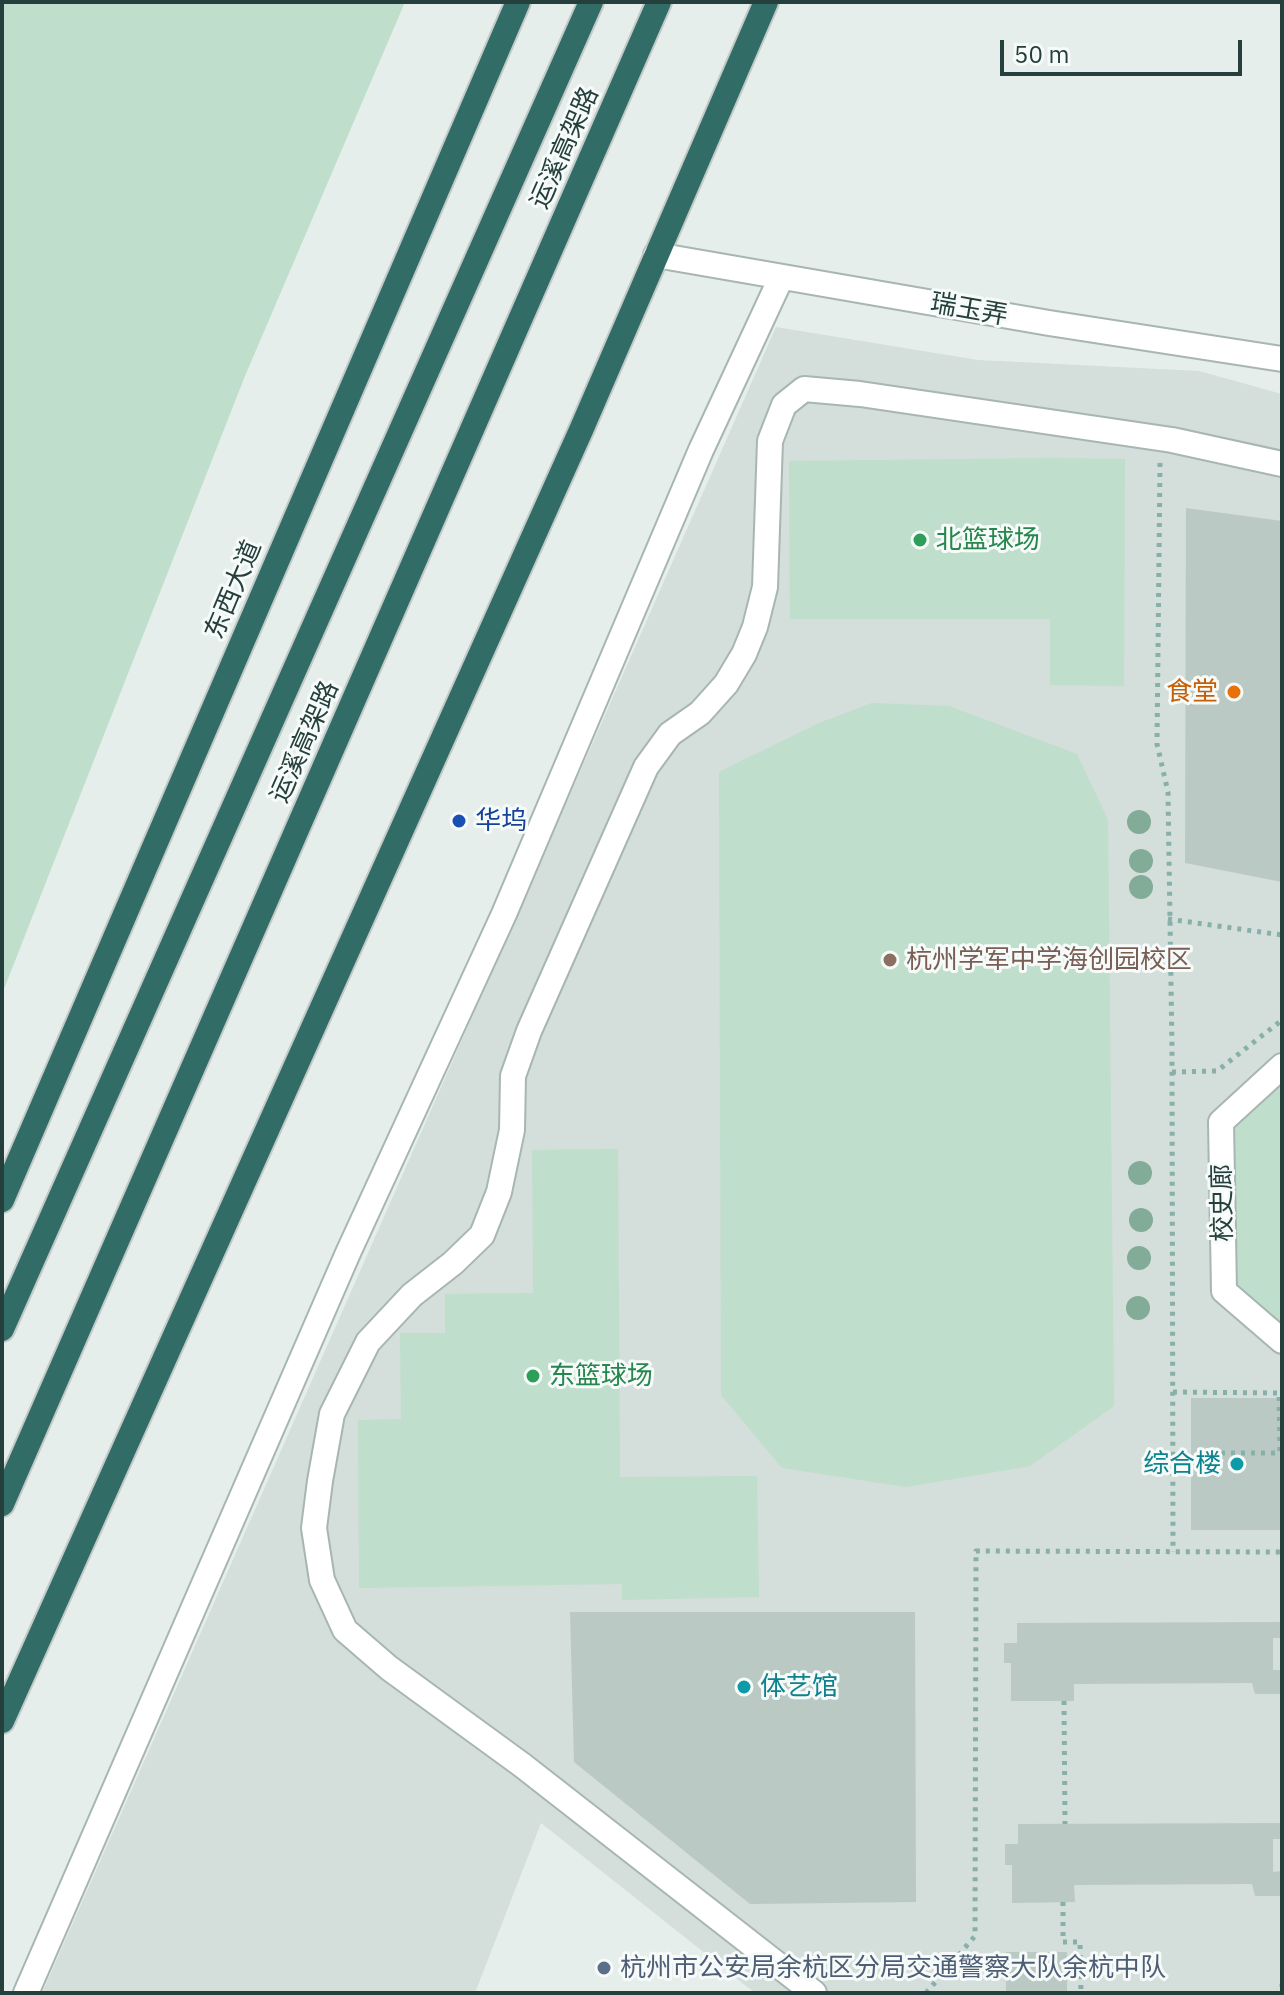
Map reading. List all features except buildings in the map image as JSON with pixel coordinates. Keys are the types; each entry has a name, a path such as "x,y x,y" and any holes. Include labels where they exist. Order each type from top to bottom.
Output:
{"highway":[{"name":"东西大道","path":"2,1200 518,2"},
{"name":"运溪高架路","path":"2,1329 591,2"},
{"name":"运溪高架路","path":"2,1504 659,2"},
{"path":"2,1721 582,428 766,2"}],"street":[{"name":"瑞玉弄","path":"656,255 1049,323 1282,359"},
{"path":"26,1993 341,1267 504,914 701,450 781,278"},
{"path":"814,1993 522,1765 389,1668 345,1630 322,1580 314,1528 332,1414 368,1342 412,1295 482,1235 499,1192 512,1130 513,1076 529,1031 646,767 670,734 700,713 726,684 744,654 755,627 765,587 770,441 784,405 804,389 860,394 1160,438 1282,464"},
{"name":"校史廊","path":"1282,1066 1221,1122 1224,1291 1282,1341"}],"path":[{"path":"1160,438 1157,744 1168,792 1173,1552"},
{"path":"1168,919 1282,935"},
{"path":"1172,1072 1217,1071 1282,1020"},
{"path":"1173,1392 1279,1393 1281,1453 1201,1453"},
{"path":"926,1993 975,1936 976,1551 1282,1552"},
{"path":"1064,1701 1065,1824"},
{"path":"1063,1902 1063,1942 1080,1942 1081,1993"}],"shaded area":[{"name":"杭州学军中学海创园校区","path":"776,327 978,360 1199,371 1282,394 1282,1993 755,1993 541,1823 475,1993 42,1993"}],"green space":[{"path":"2,2 405,2 245,376 2,994"},
{"name":"北篮球场","path":"1125,459 1124,686 1050,685 1050,619 790,619 789,461"},
{"path":"872,703 949,706 1077,754 1108,820 1114,1406 1030,1466 906,1487 782,1468 721,1395 719,772 819,723"},
{"path":"1282,1077 1282,1326 1230,1281 1229,1128"},
{"name":"东篮球场","path":"618,1149 620,1477 757,1476 759,1597 622,1600 622,1584 359,1588 358,1420 401,1419 400,1333 445,1333 445,1294 533,1293 532,1150"}],"place":[{"name":"北篮球场","path":"920,540"},
{"name":"食堂","path":"1234,692"},
{"name":"华坞","path":"459,821"},
{"name":"杭州学军中学海创园校区","path":"890,960"},
{"name":"东篮球场","path":"533,1376"},
{"name":"综合楼","path":"1237,1464"},
{"name":"体艺馆","path":"744,1687"},
{"name":"杭州市公安局余杭区分局交通警察大队余杭中队","path":"604,1968"}]}
